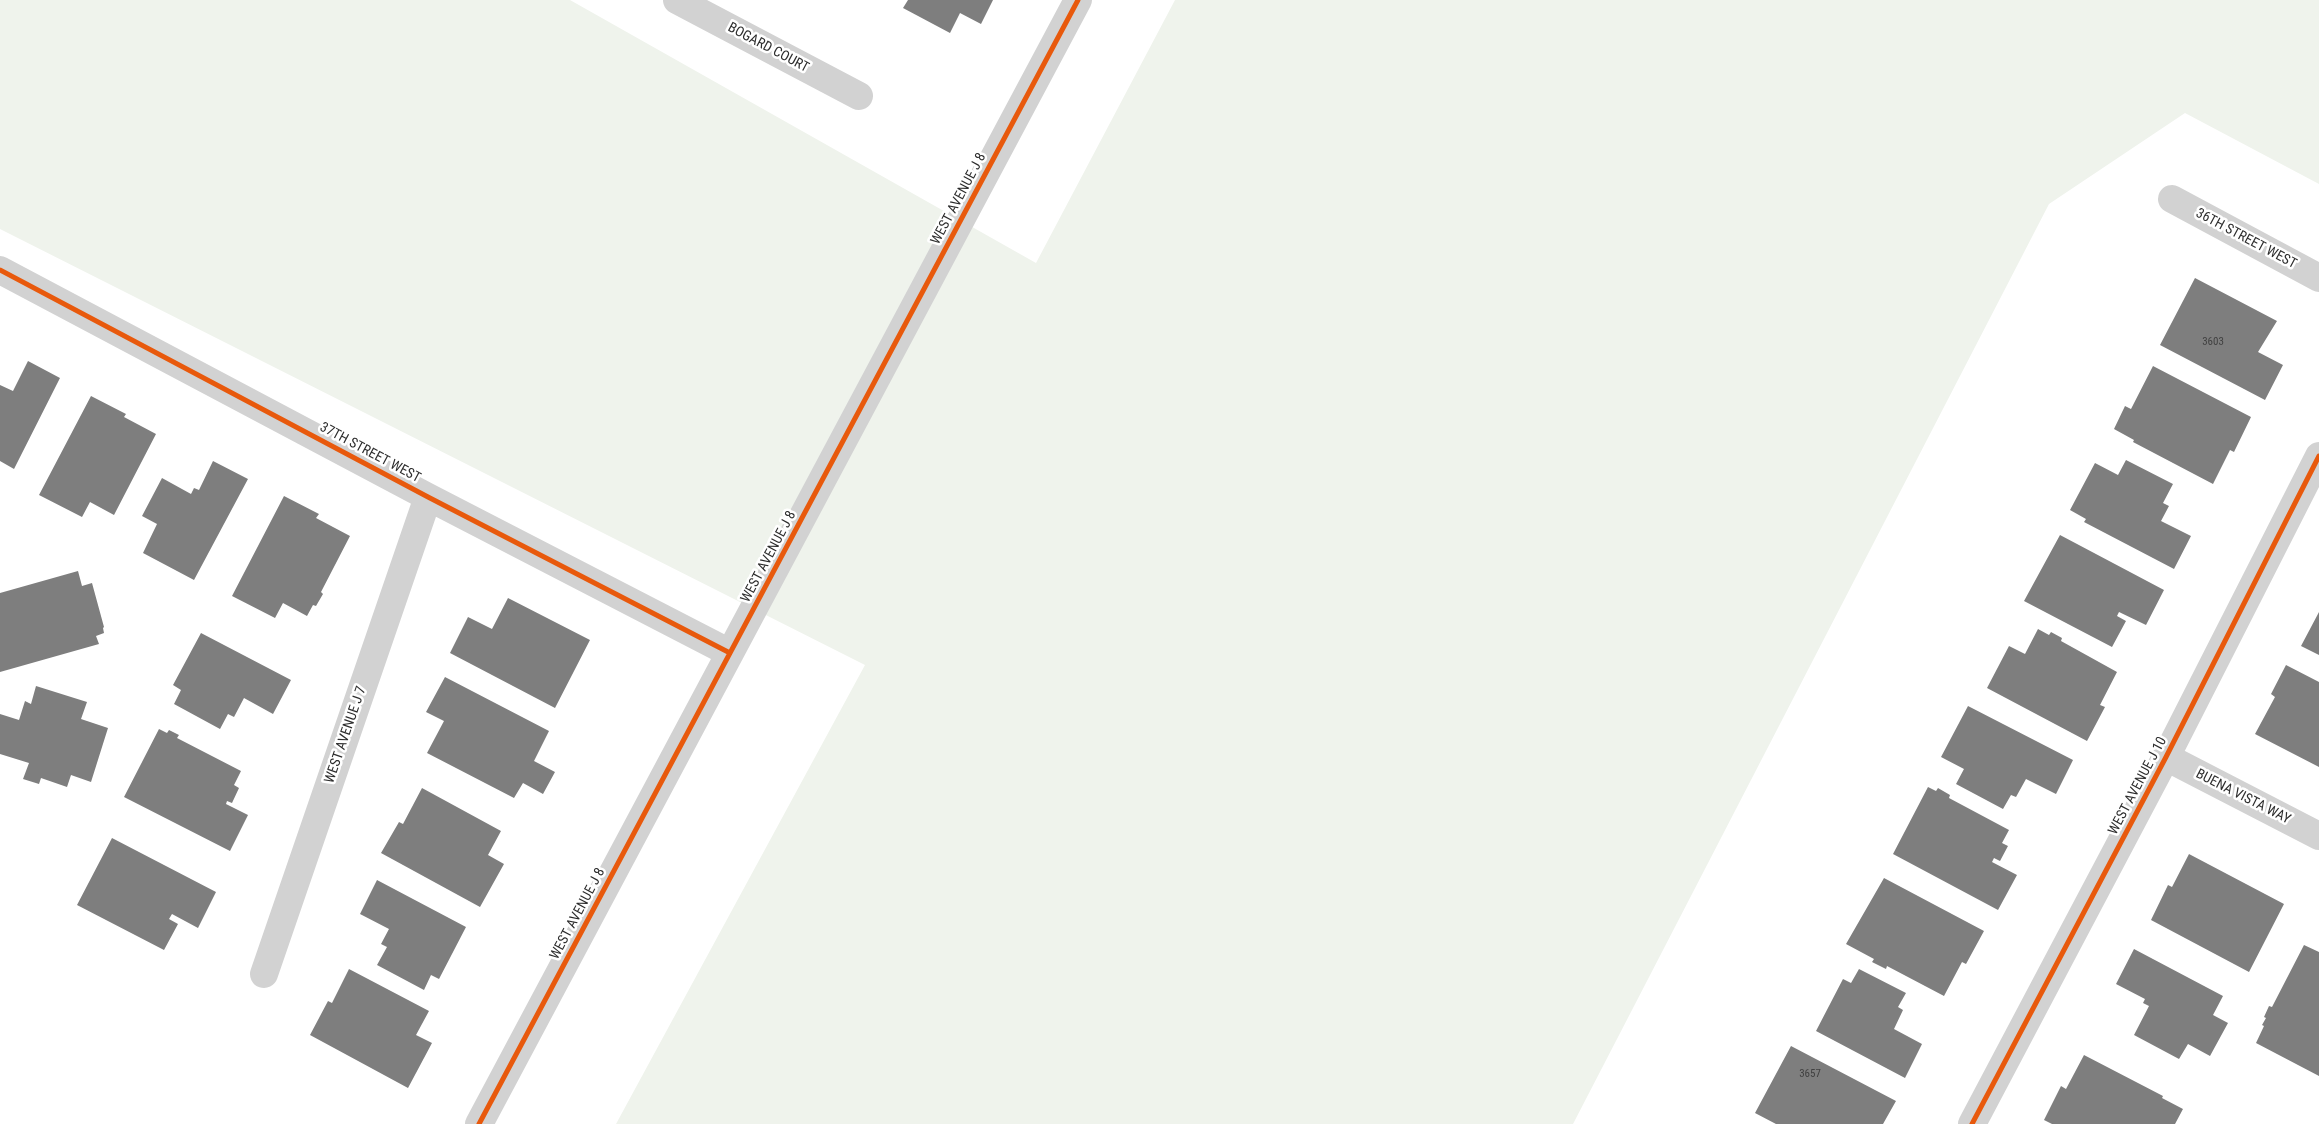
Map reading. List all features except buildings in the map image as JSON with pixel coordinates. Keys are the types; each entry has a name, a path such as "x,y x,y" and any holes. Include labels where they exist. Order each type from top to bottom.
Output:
{"street":[{"name":"BOGARD COURT","path":"677,0 858,96"},
{"name":"WEST AVENUE J 8","path":"478,1124 1078,0"},
{"name":"36TH STREET WEST","path":"2172,199 2319,278"},
{"name":"37TH STREET WEST","path":"0,270 428,497 730,653"},
{"name":"WEST AVENUE J 10","path":"1972,1124 2166,757 2319,456"},
{"name":"WEST AVENUE J 7","path":"264,974 428,497"},
{"name":"BUENA VISTA WAY","path":"2166,757 2319,836"}],"shaded area":[{"path":"0,0 570,0 1036,263 1175,0 2319,0 2319,184 2185,113 2049,204 1573,1124 616,1124 865,665 0,229"}],"cycle path":[{"path":"479,1124 1078,0"},
{"path":"0,270 428,497 730,653"},
{"path":"1972,1124 2166,757 2319,456"}]}
